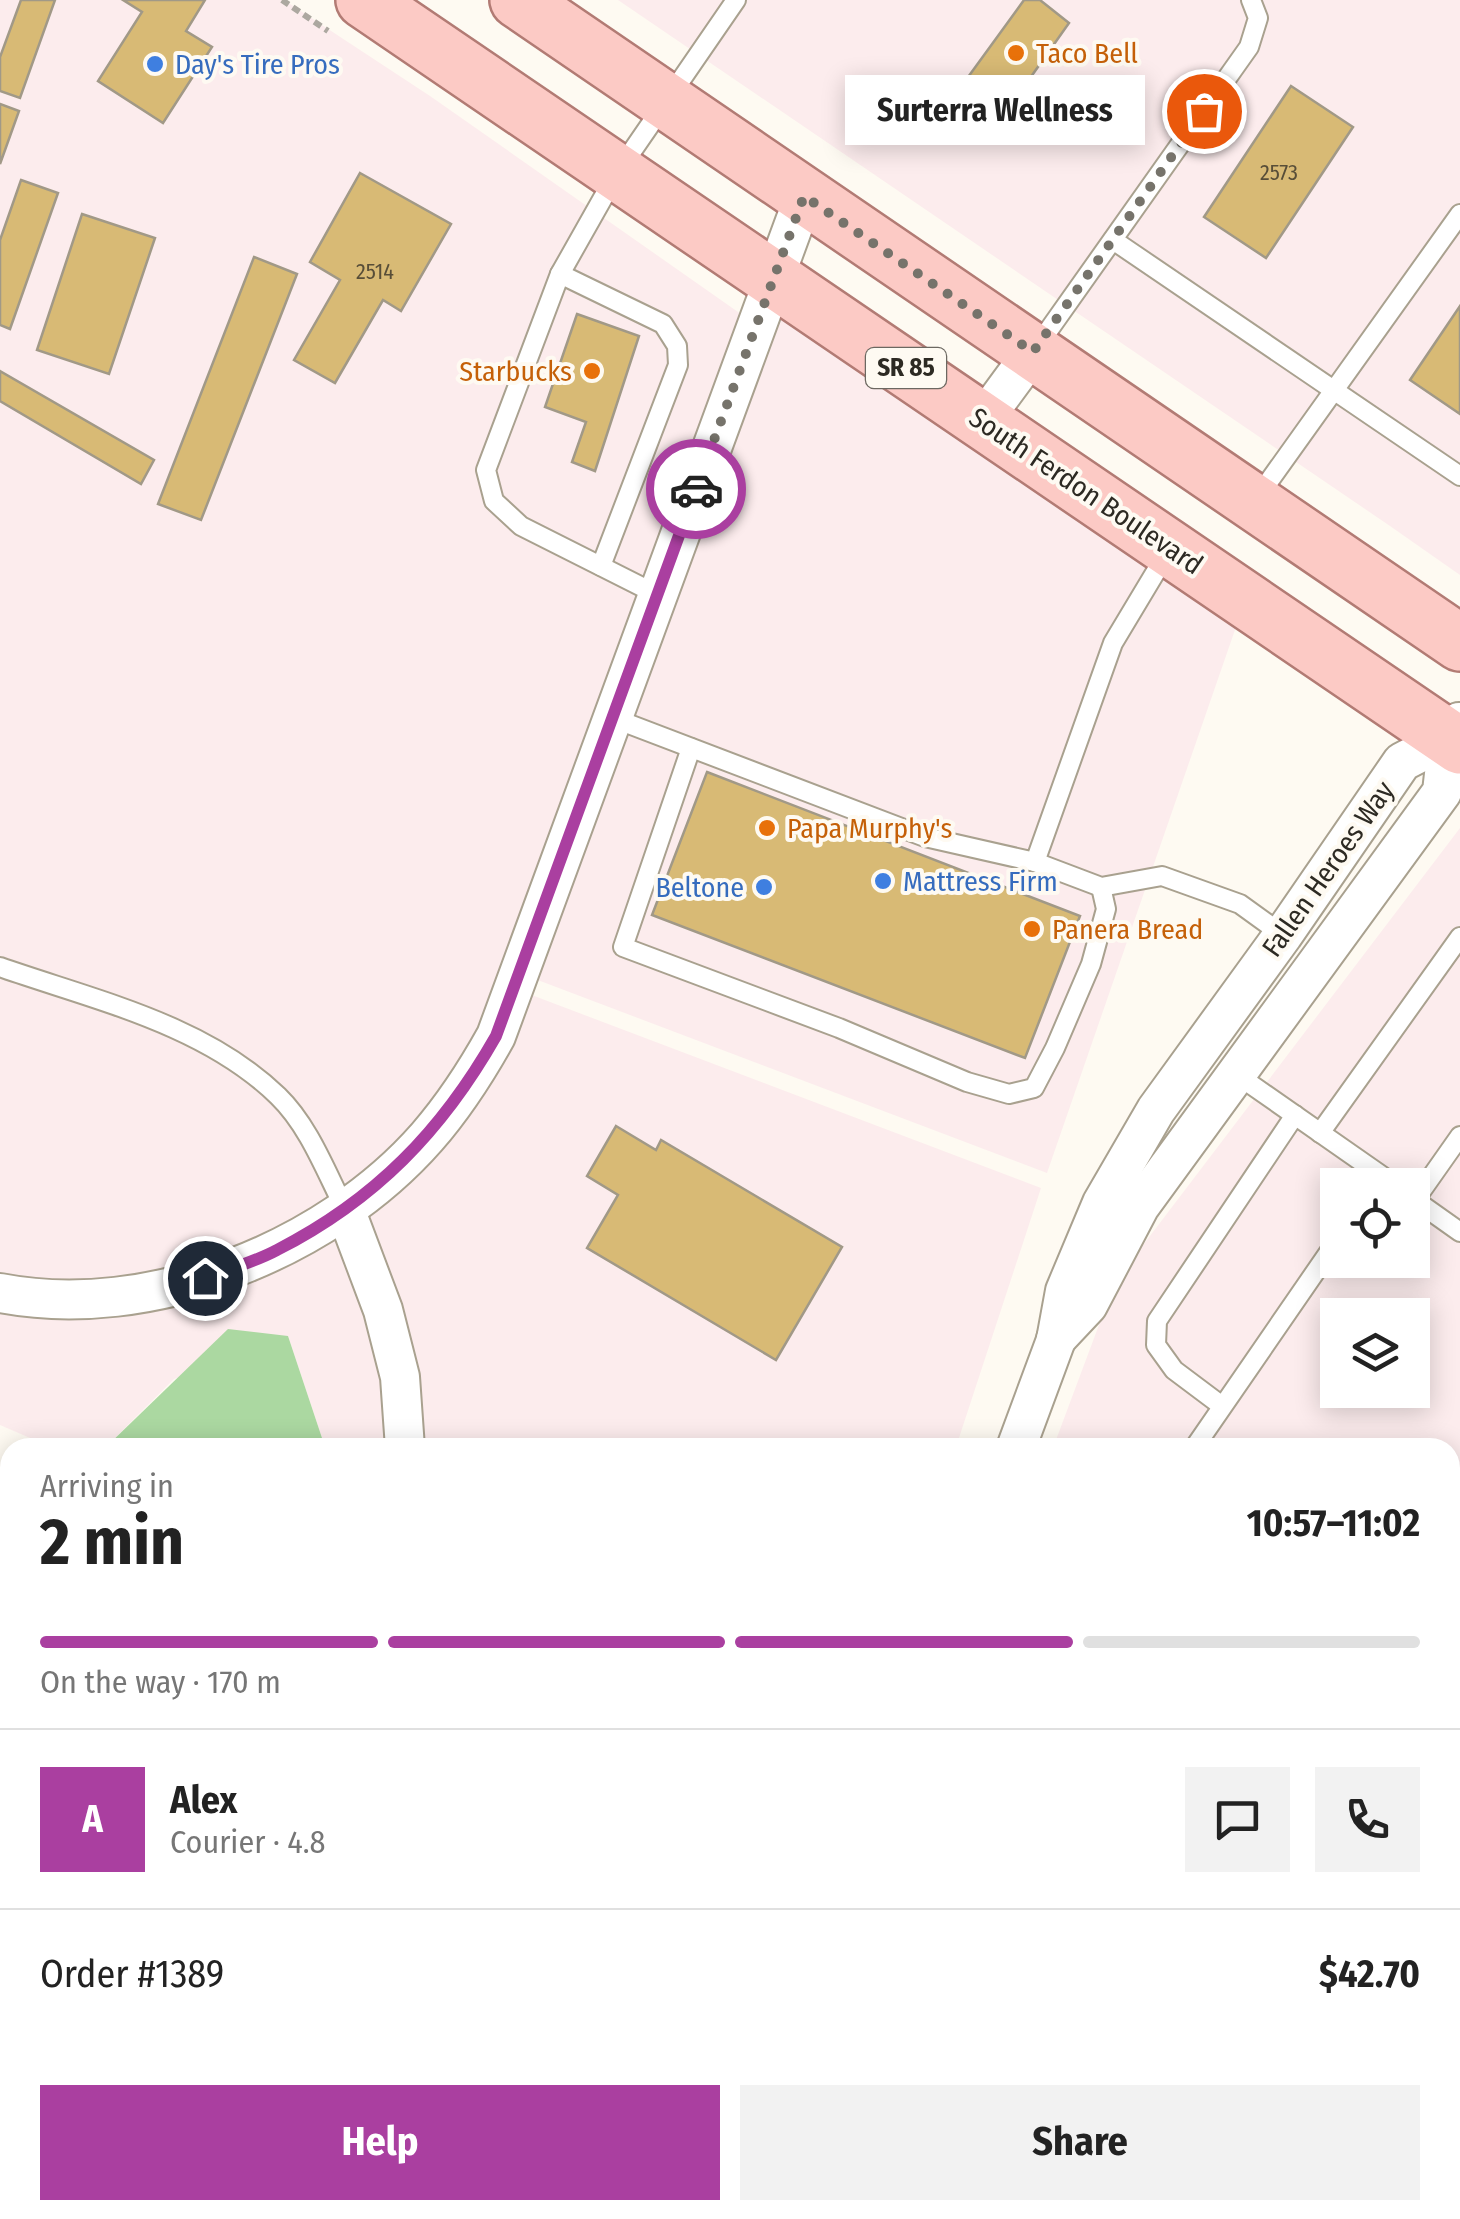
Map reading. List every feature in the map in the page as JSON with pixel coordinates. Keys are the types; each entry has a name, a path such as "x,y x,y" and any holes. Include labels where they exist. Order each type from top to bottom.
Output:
{"main road":[{"name":"South Ferdon Boulevard","path":"364,0 1170,548 1456,734"},
{"path":"518,0 1460,644"}],"street":[{"path":"0,1293 84,1298 152,1291 205,1278 274,1252 345,1209 380,1182 427,1138 470,1082 496,1036 804,196"},
{"path":"983,420 1033,352"},
{"name":"Fallen Heroes Way","path":"1020,1438 1056,1340 1064,1291 1102,1203 1156,1110 1284,935 1402,762 1456,734"},
{"name":"Fallen Heroes Way","path":"1056,1340 1088,1305 1140,1206 1442,792 1456,734"},
{"path":"345,1209 387,1327 400,1378 404,1438"}],"lane":[{"path":"658,595 520,526 494,501 486,470 560,274 617,174 736,0"},
{"path":"1033,352 1249,47 1258,18 1251,0"},
{"path":"1254,502 1460,214"},
{"path":"1113,240 1460,476"},
{"path":"560,274 663,324 677,346 678,365 601,566"},
{"path":"1035,862 1113,643 1170,548"},
{"path":"612,718 926,837 1035,862 1101,886 1162,876 1240,904 1284,935"},
{"path":"691,748 622,947 839,1028 967,1082 1008,1094 1034,1088 1056,1048 1091,964 1106,909 1101,886"},
{"path":"1320,1133 1460,937"},
{"path":"0,967 184,1032 246,1070 280,1098 302,1126 345,1209"},
{"path":"1236,1074 1366,1168"},
{"path":"1222,1406 1174,1370 1156,1345 1157,1321 1296,1115"},
{"path":"1430,1177 1460,1136"},
{"path":"1430,1210 1460,1232"},
{"path":"1201,1438 1320,1265"}],"shaded area":[{"path":"0,0 284,0 430,96 758,326 529,994 1041,1188 959,1438 322,1438 288,1336 174,1379 115,1438 30,1438 0,1425"},
{"path":"618,0 1460,0 1460,575 1390,526"},
{"path":"782,316 1237,624 1047,1173 535,979"},
{"path":"1460,828 1460,1438 1057,1438 1115,1282"}],"green space":[{"path":"228,1329 288,1336 322,1438 115,1438"}],"building":[{"path":"21,0 55,0 20,98 0,91 0,57"},
{"name":"Day's Tire Pros","path":"123,0 205,0 186,31 212,47 163,123 98,81 142,12"},
{"name":"Taco Bell","path":"1024,0 1040,0 1069,23 1004,115 963,84"},
{"path":"1291,86 1353,127 1266,258 1204,217"},
{"path":"0,104 19,111 0,164"},
{"path":"360,173 451,224 401,311 383,300 335,383 294,360 340,280 310,262"},
{"path":"21,180 58,193 10,329 0,325 0,240"},
{"path":"82,214 155,238 109,374 37,350"},
{"path":"254,257 297,274 201,520 158,504"},
{"path":"1460,306 1460,414 1410,380"},
{"name":"Starbucks","path":"577,314 639,336 595,471 572,462 586,422 545,407"},
{"path":"0,371 154,460 141,484 0,401"},
{"path":"707,772 1080,916 1025,1058 652,915"},
{"path":"616,1126 656,1150 661,1140 842,1247 776,1360 587,1248 618,1195 587,1176"}],"way so far":[{"path":"696,489 804,196 1033,352 1204,111"}],"place":[{"name":"Taco Bell","path":"1016,53"},
{"name":"Day's Tire Pros","path":"155,64"},
{"name":"Surterra Wellness","path":"1204,111"},
{"name":"Starbucks","path":"592,371"},
{"name":"Papa Murphy's","path":"767,828"},
{"name":"Mattress Firm","path":"883,881"},
{"name":"Beltone","path":"764,887"},
{"name":"Panera Bread","path":"1032,929"}],"route":[{"path":"205,1278 274,1252 330,1221 427,1138 470,1082 496,1036 696,489"}]}
